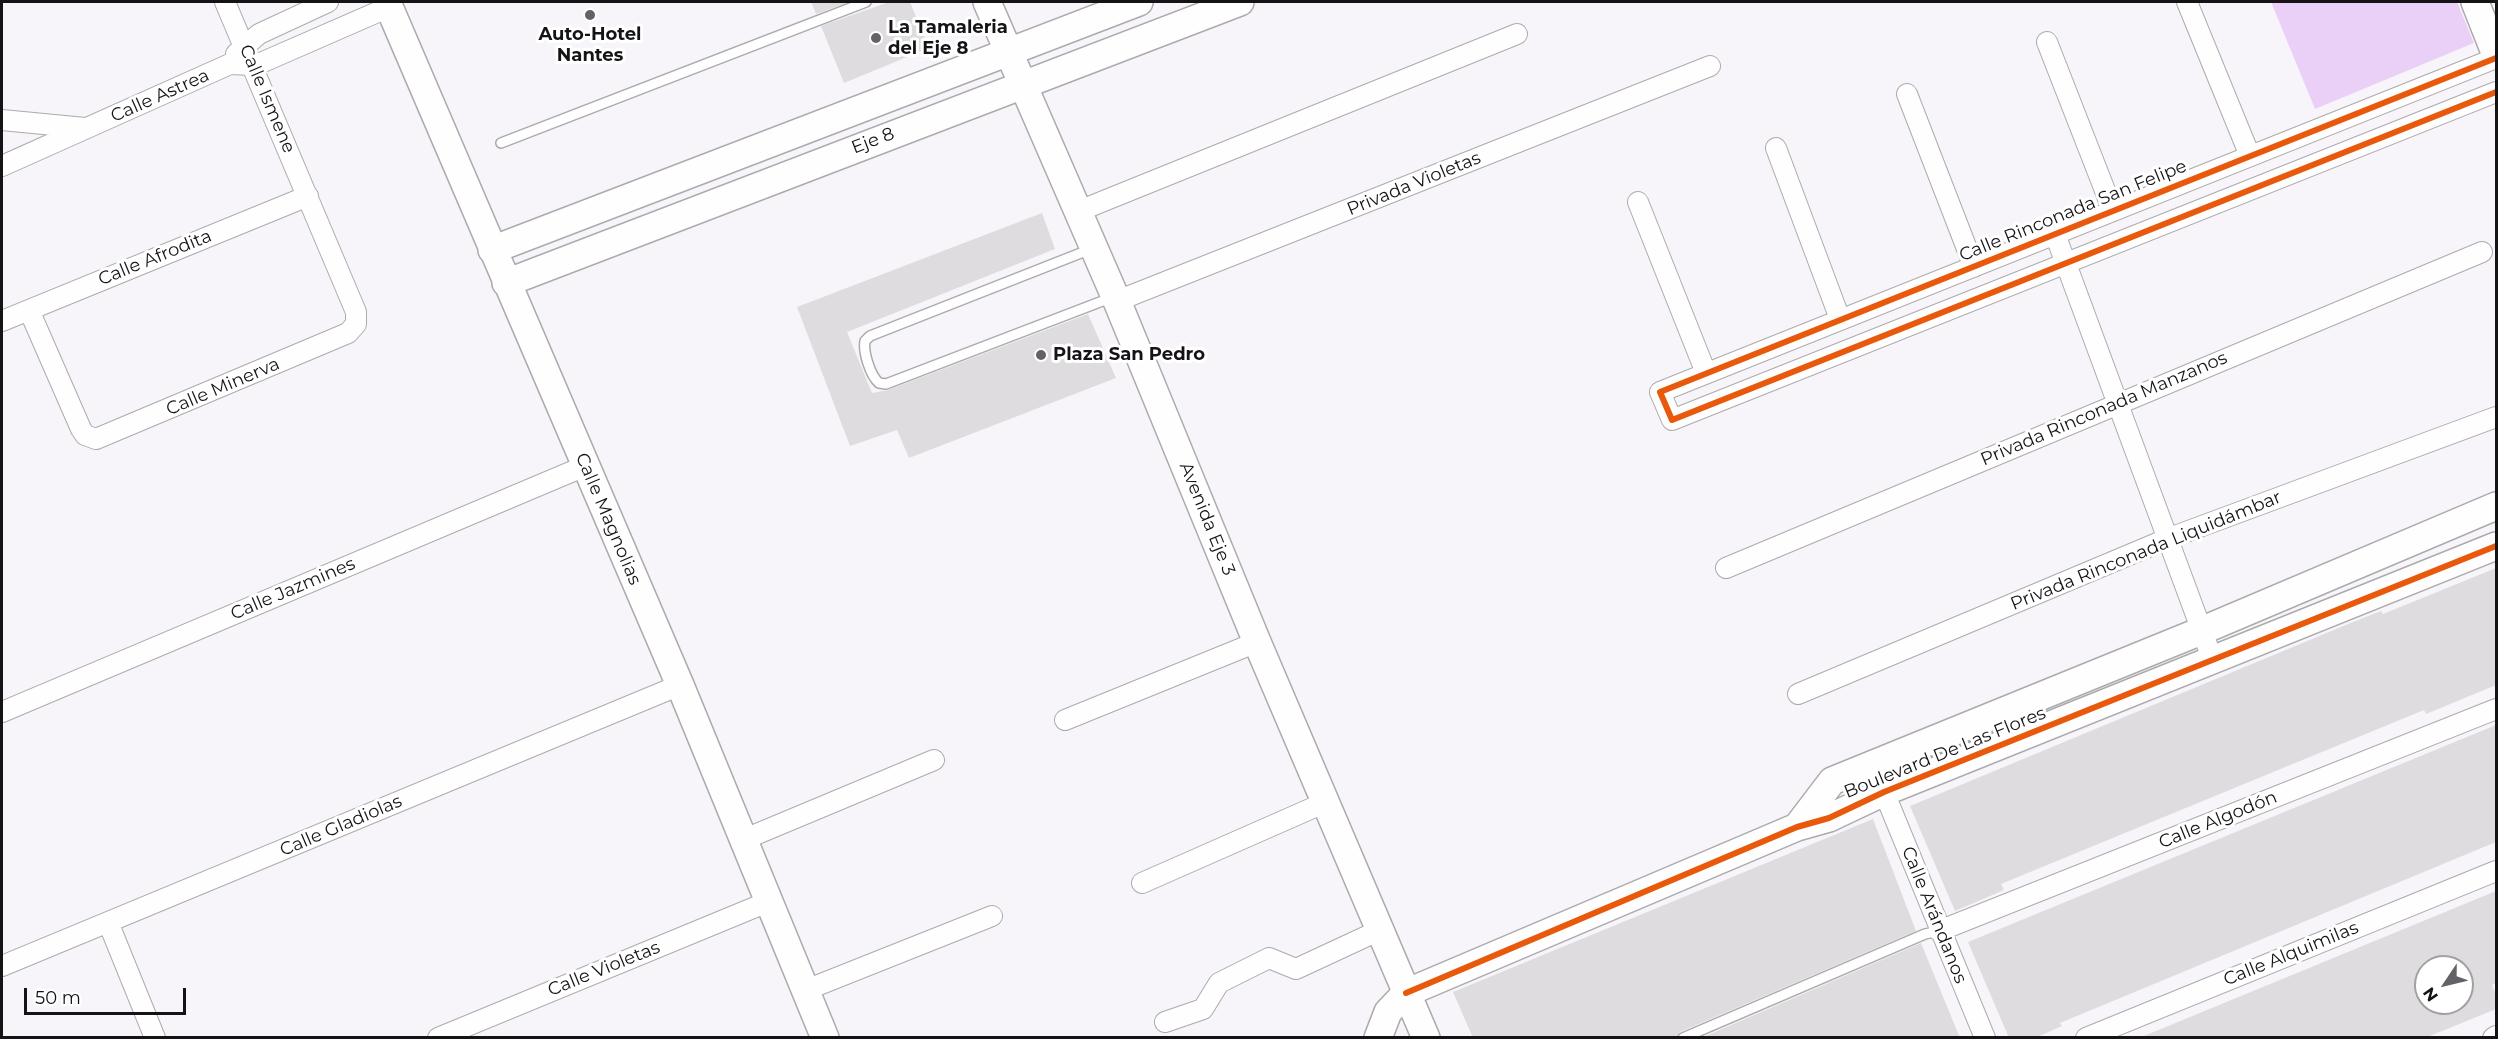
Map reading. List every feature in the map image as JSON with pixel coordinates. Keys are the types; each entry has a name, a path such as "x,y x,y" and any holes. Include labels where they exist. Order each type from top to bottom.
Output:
{"main road":[{"name":"Avenida Eje 3","path":"987,2 1079,211 1257,642 1426,1038"},
{"name":"Eje 8","path":"492,250 1139,2"},
{"name":"Eje 8","path":"506,283 1240,2"},
{"path":"2475,2 2496,56"},
{"name":"Calle Magnolias","path":"388,4 680,685 825,1038"},
{"name":"Boulevard De Las Flores","path":"1797,827 1832,781 2201,631 2496,506"},
{"name":"Boulevard De Las Flores","path":"1407,993 1797,827 1829,818 1884,792 2496,546"},
{"path":"1378,1038 1388,1012 1407,993"}],"street":[{"name":"Calle Ismene","path":"225,2 308,196"},
{"name":"Calle Astrea","path":"230,64 244,46 259,33 328,2"},
{"path":"2187,2 2250,156"},
{"name":"Calle Astrea","path":"2,166 230,64 252,65 388,4"},
{"path":"1079,211 1517,34"},
{"path":"2047,42 2113,211"},
{"name":"Calle Rinconada San Felipe","path":"2066,264 1672,420 1660,392 2496,56"},
{"name":"Privada Violetas","path":"1116,299 1710,66"},
{"path":"2066,264 2496,92"},
{"path":"1907,93 1974,267"},
{"name":"Calle Astrea","path":"2,120 90,128"},
{"path":"1776,148 1840,320"},
{"name":"Calle Minerva","path":"29,310 81,429 90,438 103,438 353,330 356,324 356,312 308,196"},
{"name":"Calle Afrodita","path":"2,321 308,196"},
{"path":"1638,202 1706,373"},
{"name":"Calle Rinconada San Felipe","path":"2055,234 2213,661"},
{"name":"Privada Rinconada Manzanos","path":"1726,568 2482,252"},
{"name":"Privada Rinconada Liquidámbar","path":"1798,694 2167,539 2496,417"},
{"name":"Calle Jazmines","path":"2,712 585,466"},
{"path":"1065,720 1257,642"},
{"name":"Calle Gladiolas","path":"2,966 680,685"},
{"name":"Calle Algodón","path":"1939,931 2496,709"},
{"path":"745,839 934,760"},
{"name":"Calle Arándanos","path":"1884,792 1939,931 1985,1038"},
{"path":"1142,883 1326,802"},
{"name":"Calle Alquimilas","path":"2086,1038 2496,872"},
{"name":"Calle Violetas","path":"438,1038 770,901"},
{"path":"806,990 992,916"},
{"path":"108,922 155,1038"},
{"path":"1165,1022 1203,1009 1219,983 1269,958 1296,969 1380,930"}],"lane":[{"path":"501,142 866,2"},
{"path":"1094,248 870,336 865,340 864,347 874,377 879,383 886,384 1116,299"},
{"path":"1683,1038 1925,934 1939,931"}],"shaded area":[{"path":"2271,2 2457,2 2474,43 2315,109"}],"building":[{"path":"811,2 849,2 816,14"},
{"name":"La Tamaleria del Eje 8","path":"889,2 910,2 929,48 844,83 821,26"},
{"name":"Plaza San Pedro","path":"1042,213 1055,249 847,332 872,393 888,390 1088,314 1116,378 909,458 897,430 850,446 797,307"},
{"path":"2496,568 2496,685 2426,714 2424,710 2001,884 2004,890 1955,911 1910,806 2353,622 2381,611 2383,614"},
{"path":"2496,725 2496,842 2060,1023 2062,1026 2035,1038 2009,1038 1968,942"},
{"path":"1873,819 1916,931 1680,1032 1676,1038 1473,1038 1453,992"},
{"path":"2496,891 2496,983 2492,985 2496,995 2496,1009 2425,1038 2139,1038"},
{"path":"1921,943 1960,1038 1701,1038"}],"cycle path":[{"path":"2496,58 1660,392 1672,420 2496,92"},
{"path":"1406,993 1797,827 1829,818 1884,792 2496,546"}],"place":[{"name":"Auto-Hotel Nantes","path":"590,15"},
{"name":"La Tamaleria del Eje 8","path":"876,38"},
{"name":"Plaza San Pedro","path":"1041,355"}]}
